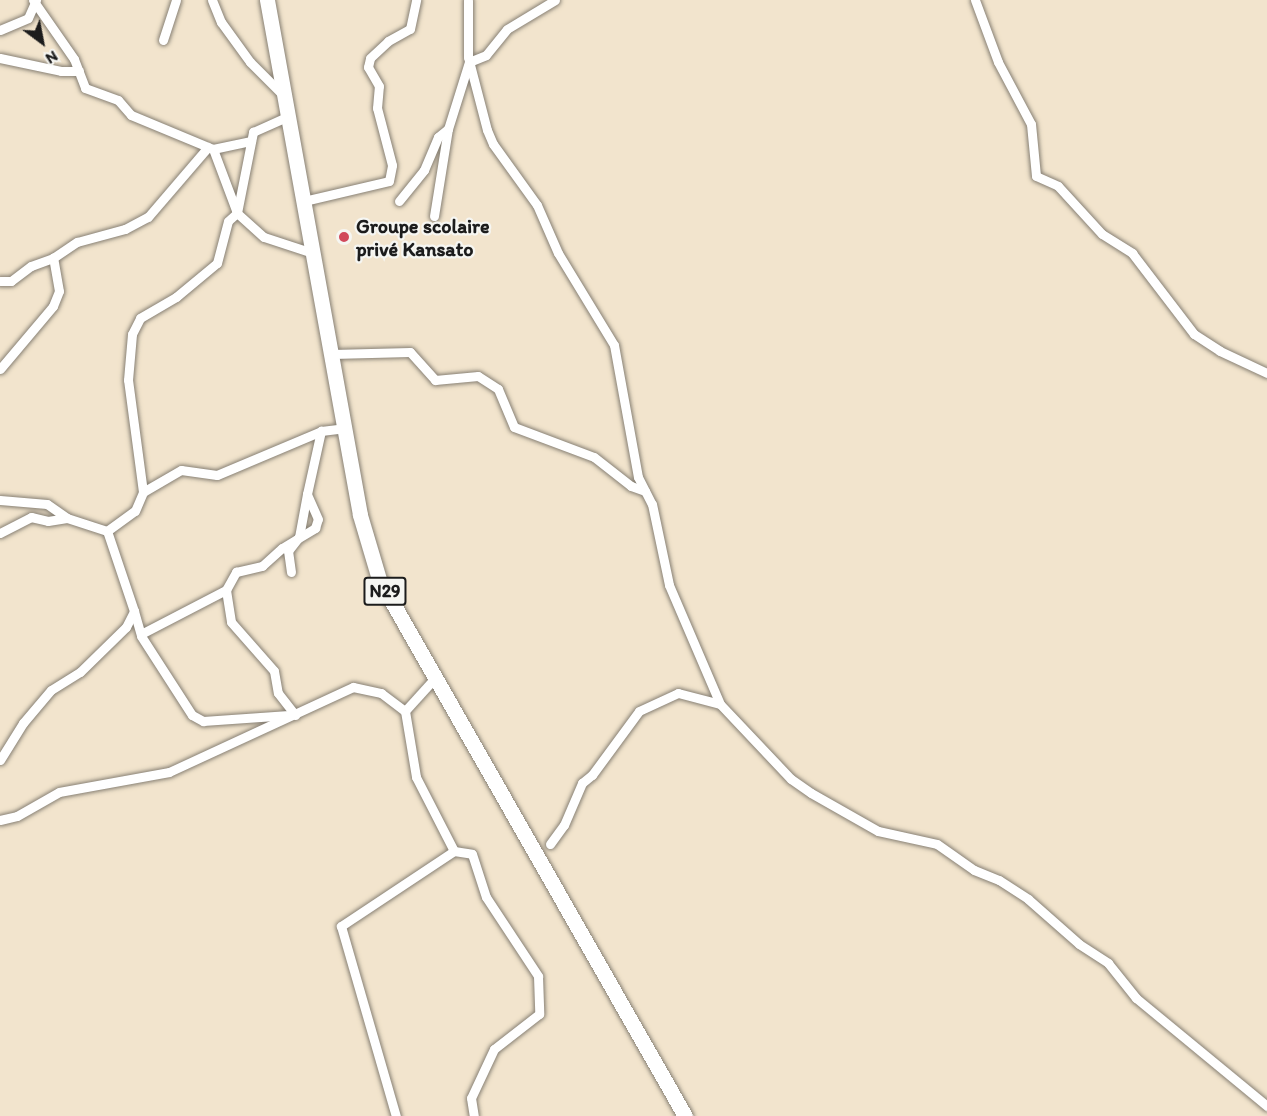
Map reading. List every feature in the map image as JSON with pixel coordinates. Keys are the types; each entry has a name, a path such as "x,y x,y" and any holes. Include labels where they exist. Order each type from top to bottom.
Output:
{"main road":[{"name":"N29","path":"267,0 304,201 310,252 332,354 360,515 379,579 685,1116"}],"street":[{"path":"0,30 28,18 35,0"},
{"path":"35,0 79,71 85,88 118,100 131,115 210,148 251,141"},
{"path":"163,40 176,0"},
{"path":"212,0 221,22 250,63 284,96"},
{"path":"304,201 389,181 392,165 377,108 379,86 368,67 370,58 388,41 410,29 416,0"},
{"path":"468,0 470,62 493,144 537,205 558,253 614,345 638,477 652,504 669,585 720,704 791,779 811,793 878,831 937,844 974,870 999,880 1028,899 1079,944 1108,963 1136,998 1267,1106"},
{"path":"434,216 448,129 470,62 486,55 507,29 555,0"},
{"path":"975,0 998,62 1031,124 1036,176 1058,186 1102,234 1132,253 1194,334 1220,351 1267,373"},
{"path":"0,58 61,71 79,71"},
{"path":"107,531 135,511 143,492 128,380 132,334 140,318 208,273 217,263 228,221 237,213 253,132 287,117"},
{"path":"399,201 424,170 438,137 448,129"},
{"path":"210,148 237,213 264,237 310,252"},
{"path":"0,281 10,281 31,266 53,258 77,242 125,229 148,217 210,148"},
{"path":"0,369 53,306 59,291 53,258"},
{"path":"332,354 410,352 435,380 478,376 498,389 514,427 594,457 632,486 645,490"},
{"path":"143,492 181,470 218,475 321,431 346,428"},
{"path":"291,572 288,551 299,537 321,431"},
{"path":"141,634 226,590 236,572 262,566 299,537 315,528 318,519 307,494"},
{"path":"0,500 47,504 67,518 107,531"},
{"path":"0,533 31,518 48,521 67,518"},
{"path":"107,531 141,634 192,715 203,721 295,715"},
{"path":"226,590 231,622 274,671 278,693 295,715"},
{"path":"0,760 23,723 51,690 80,672 126,627 134,611"},
{"path":"405,711 434,679"},
{"path":"0,820 17,816 59,792 169,772 353,687 381,693 405,711 416,777 454,851"},
{"path":"550,844 564,825 582,783 592,775 639,711 678,693 720,704"},
{"path":"396,1116 341,926 454,851 472,854 486,897 538,976 539,1014 494,1049 471,1098 474,1116"}],"place":[{"name":"Groupe scolaire privé Kansato","path":"344,237"}]}
